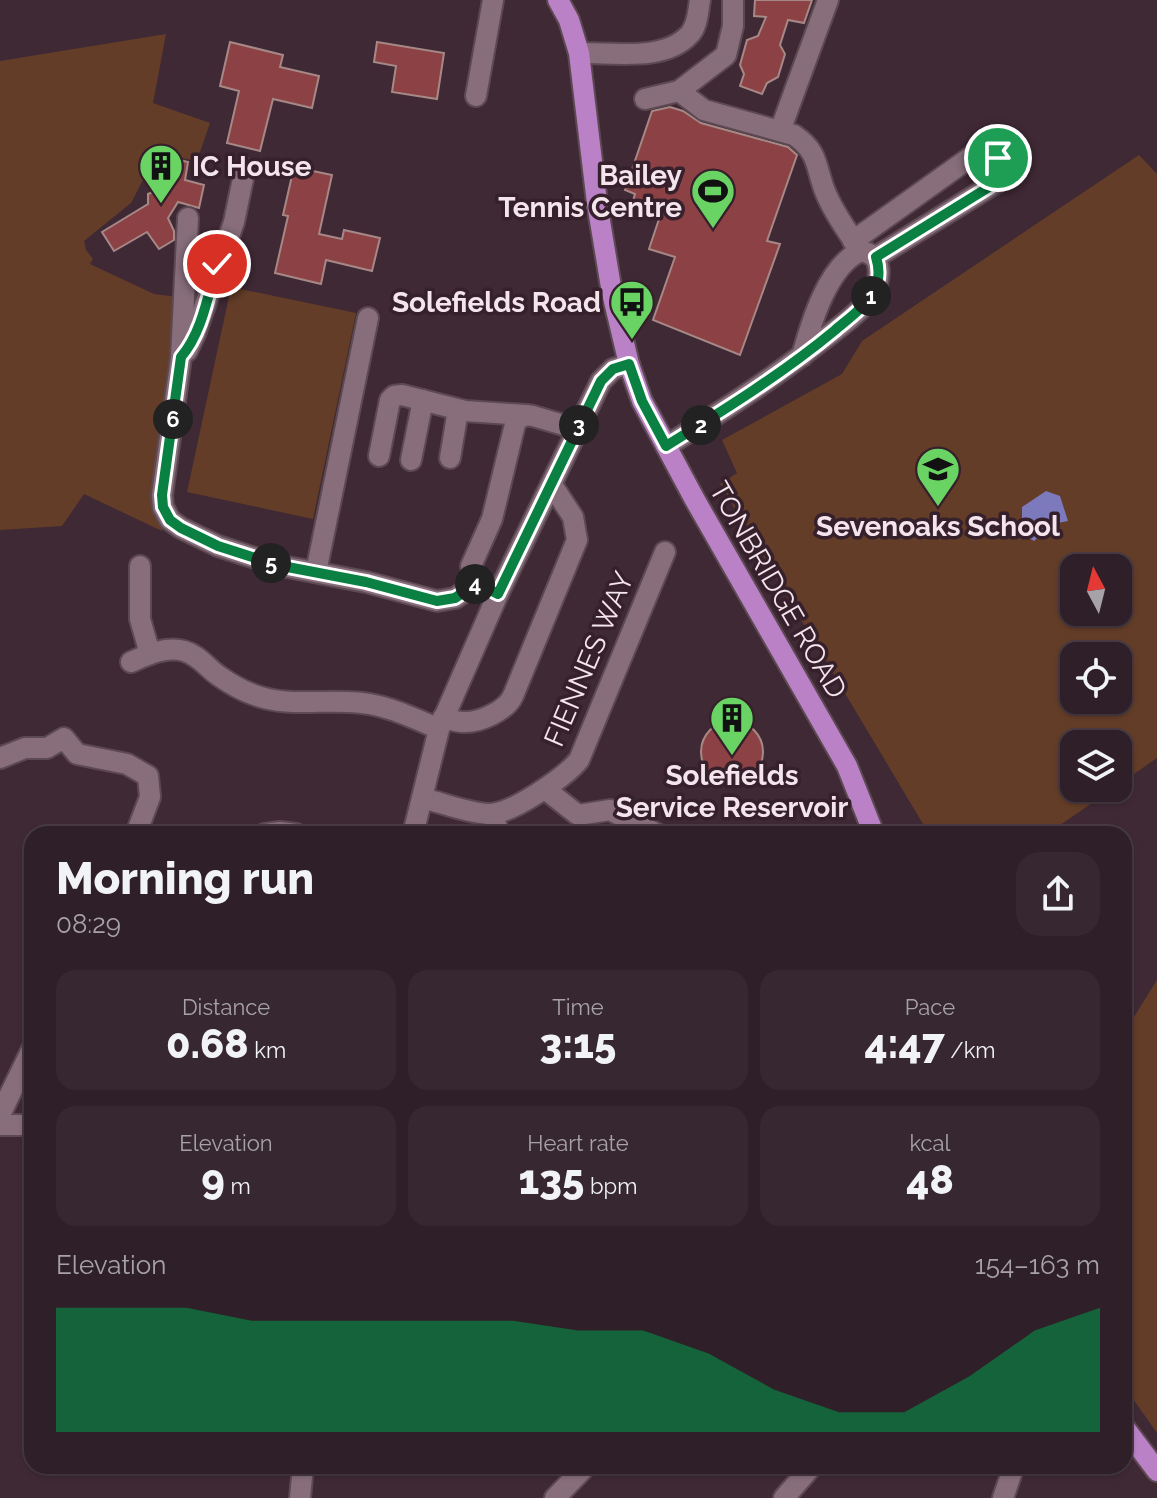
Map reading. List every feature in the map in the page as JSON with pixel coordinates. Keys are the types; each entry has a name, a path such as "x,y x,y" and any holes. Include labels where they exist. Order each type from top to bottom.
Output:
{"main road":[{"name":"TONBRIDGE ROAD","path":"558,0 569,20 579,53 597,203 612,293 629,364 642,401 847,766 871,826"},
{"path":"1132,1438 1157,1471"}],"street":[{"path":"476,96 493,0"},
{"path":"579,53 655,52 675,45 689,35 695,25 700,0"},
{"path":"645,99 679,91 726,55 733,26 733,0"},
{"path":"780,131 828,0"},
{"path":"666,446 802,356 866,304 879,282 879,267 863,250 825,193 813,152 794,135 704,110 679,91"},
{"path":"802,356 820,302 845,261 1002,179 1005,175 998,158 985,151 975,154 863,250"},
{"path":"181,357 190,347 234,222 245,169"},
{"path":"188,218 181,357 162,495 163,507 170,520 218,546 277,565 437,601 455,598 477,583"},
{"path":"316,572 365,363 368,318"},
{"path":"415,826 441,723 498,594 601,381 613,369 629,364"},
{"path":"379,456 390,400 394,396 402,395 458,410 526,415 577,429"},
{"path":"411,460 423,400"},
{"path":"450,458 458,410"},
{"path":"498,594 477,583 472,574 473,560 492,519 513,426 516,420 526,415"},
{"path":"140,566 140,658 170,649 184,651 199,658 219,676 252,694 283,703 351,702 384,706 441,723 464,722 483,718 510,704 577,540 573,517 552,485"},
{"name":"FIENNES WAY","path":"422,798 496,824 569,772 579,760 665,552"},
{"path":"0,758 25,748 47,748 64,738 77,754 127,764 148,776 150,797 139,826"},
{"path":"545,789 578,815 610,810 641,826"},
{"path":"0,1115 24,1066"},
{"path":"0,1125 24,1125"},
{"path":"300,1498 302,1474"},
{"path":"555,1498 578,1474"},
{"path":"784,1498 805,1474"},
{"path":"1003,1498 1011,1474"}],"shaded area":[{"path":"166,34 153,103 210,123 197,161 157,153 131,203 84,241 93,259 90,264 154,294 178,297 162,531 84,494 62,526 0,530 0,61"},
{"path":"1139,155 1157,174 1157,758 1132,775 1132,730 1060,730 1060,802 1094,802 1059,826 924,826 720,484 737,473 722,440 842,374 862,341"},
{"path":"231,287 356,313 313,519 187,492"},
{"path":"1046,491 1060,496 1068,521 1053,524 1034,541 1022,534 1022,507"},
{"path":"1157,980 1157,1433 1132,1397 1132,1020"}],"building":[{"path":"755,0 812,0 804,23 788,20 780,45 785,54 778,77 767,83 762,94 740,86 744,74 740,65 747,40 758,36 766,17 754,16"},
{"path":"230,42 283,55 280,67 319,76 312,108 273,99 260,151 227,143 239,91 220,86"},
{"path":"377,42 444,53 437,99 392,92 396,66 374,62"},
{"name":"Bailey Tennis Centre","path":"670,107 683,111 701,123 788,147 797,155 767,241 780,244 740,355 653,320 675,257 649,249 659,219 630,210 635,194 625,190 652,111"},
{"name":"IC House","path":"167,157 188,162 185,180 204,185 199,208 178,202 168,218 174,240 159,249 147,232 114,251 102,232 148,204 148,194 158,190"},
{"path":"294,167 332,175 319,234 342,239 344,230 380,238 372,271 326,260 321,284 275,273 288,216 283,215"},
{"name":"Solefields Service Reservoir","path":"732,721 754,730 763,752 754,774 732,783 710,774 701,752 710,730"}],"place":[{"name":"IC House","path":"161,205"},
{"name":"Bailey Tennis Centre","path":"713,230"},
{"name":"Solefields Road","path":"632,341"},
{"name":"Sevenoaks School","path":"938,508"},
{"name":"Solefields Service Reservoir","path":"732,757"}],"route":[{"path":"217,264 190,347 181,357 162,495 163,507 170,520 218,546 277,565 366,582 437,601 455,598 477,583 498,594 577,429 608,373 629,364 642,401 666,446 802,356 866,304 879,282 876,257 1002,179 1004,167 998,158"}]}
